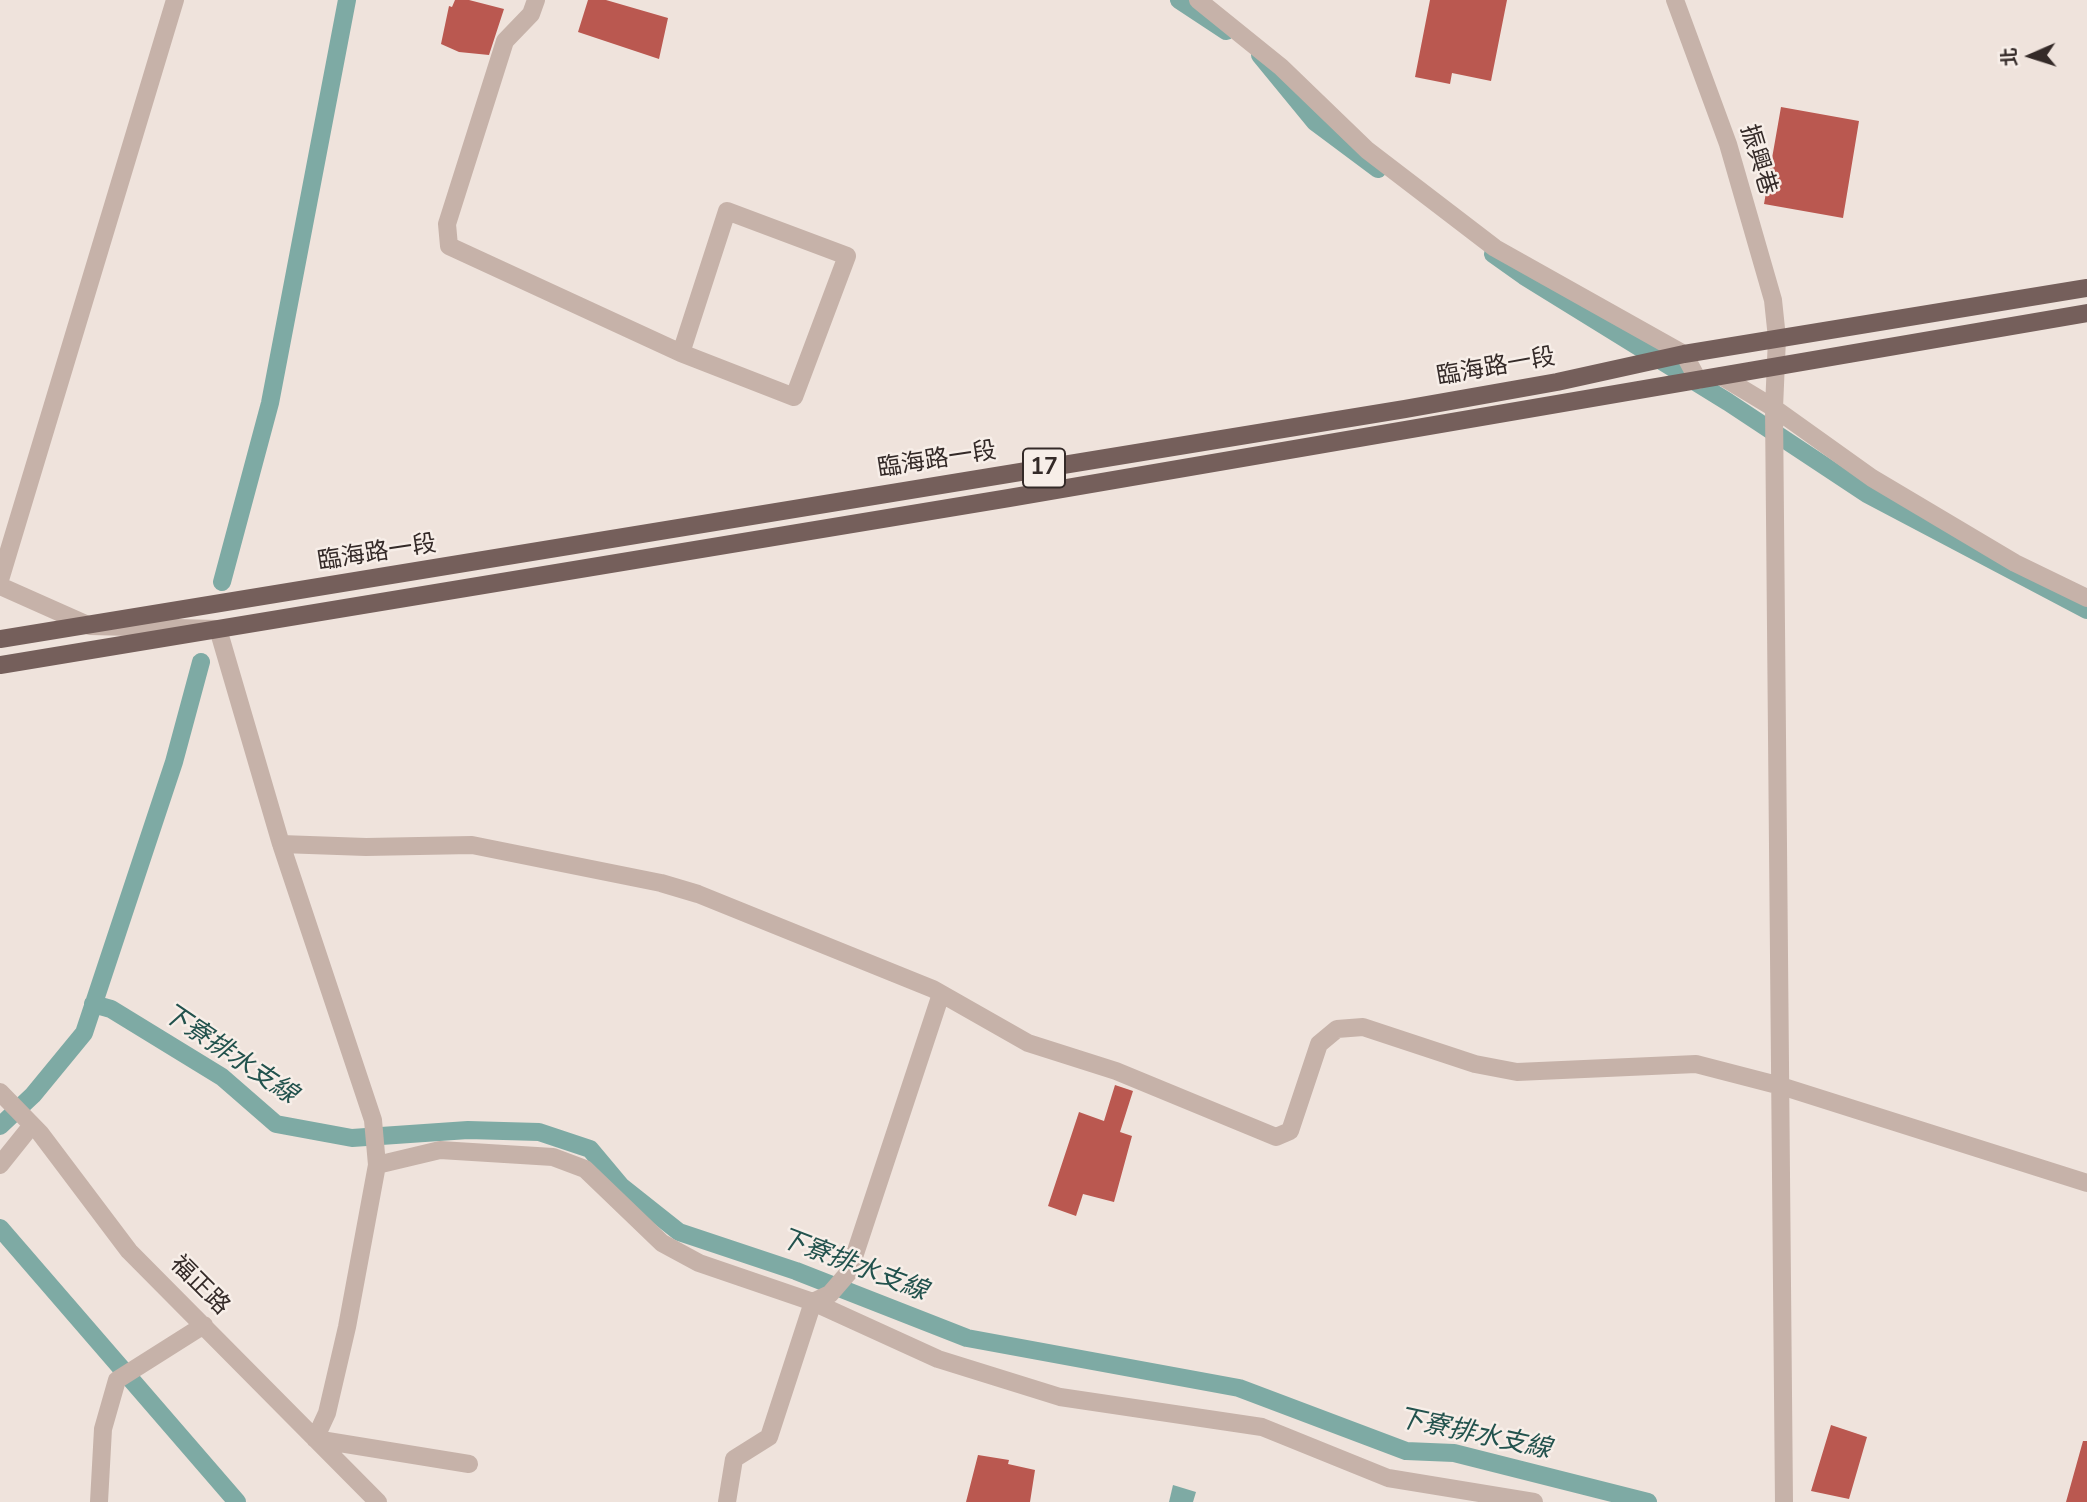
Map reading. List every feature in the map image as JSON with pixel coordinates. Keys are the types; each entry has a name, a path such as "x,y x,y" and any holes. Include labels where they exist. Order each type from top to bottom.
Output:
{"main road":[{"name":"臨海路一段","path":"0,639 1392,411 1557,382 1684,354 2087,288"},
{"name":"臨海路一段","path":"0,666 1775,368 2087,313"}],"street":[{"path":"0,580 175,0"},
{"path":"536,0 531,13 505,41 447,224 449,246 681,353 794,397 847,256 727,211 681,353"},
{"path":"1198,0 1280,67 1367,150 1494,248 1684,354 1698,380"},
{"name":"振興巷","path":"1675,0 1728,144 1773,300 1777,338 1774,408 1784,1502"},
{"path":"1721,376 1774,408 1872,478 2015,563 2087,598"},
{"path":"0,586 90,626 218,629 281,844 373,1120 377,1165 348,1326 327,1413 315,1439 469,1464"},
{"path":"281,844 366,848 472,845 661,883 698,894 941,994 1028,1043 1116,1071 1276,1137 1290,1131 1319,1044 1337,1029 1363,1027 1475,1064 1517,1072 1696,1064 1782,1086 2087,1184"},
{"path":"727,1502 734,1459 769,1437 813,1302 830,1294 849,1272 941,994"},
{"name":"福正路","path":"1,1093 29,1122 129,1251 378,1502"},
{"path":"0,1165 29,1122"},
{"path":"377,1165 440,1150 553,1157 585,1169 662,1243 699,1263 813,1302 938,1359 1059,1397 1262,1427 1388,1478 1534,1502"},
{"path":"99,1502 103,1429 117,1380 204,1325"}],"water":[{"path":"1173,1485 1196,1492 1193,1502 1169,1502"}],"building":[{"path":"455,0 469,0 504,9 489,55 459,52 441,44 449,6 452,7"},
{"path":"588,0 606,0 668,18 659,59 578,32"},
{"path":"1430,0 1507,0 1491,81 1452,73 1450,84 1415,77"},
{"path":"1781,107 1859,121 1843,218 1764,204"},
{"path":"1115,1085 1133,1091 1120,1132 1132,1136 1114,1202 1083,1194 1076,1216 1048,1206 1079,1112 1104,1121"},
{"path":"1831,1425 1867,1437 1849,1499 1811,1491"},
{"path":"2083,1441 2087,1441 2087,1502 2066,1502"},
{"path":"978,1455 1009,1460 1008,1464 1035,1470 1030,1502 966,1502"}],"waterway":[{"path":"222,582 270,403 347,0"},
{"path":"1179,0 1226,31"},
{"path":"1260,55 1315,122 1378,169"},
{"path":"1493,254 1728,402 1867,494 2087,610"},
{"path":"0,1126 33,1095 84,1033 174,762 201,662"},
{"name":"下寮排水支線","path":"93,1004 111,1009 222,1077 276,1124 352,1138 468,1130 539,1132 590,1149 621,1186 679,1232 796,1271 967,1338 1239,1388 1406,1451 1454,1453 1648,1502"},
{"path":"0,1228 237,1502"}]}
